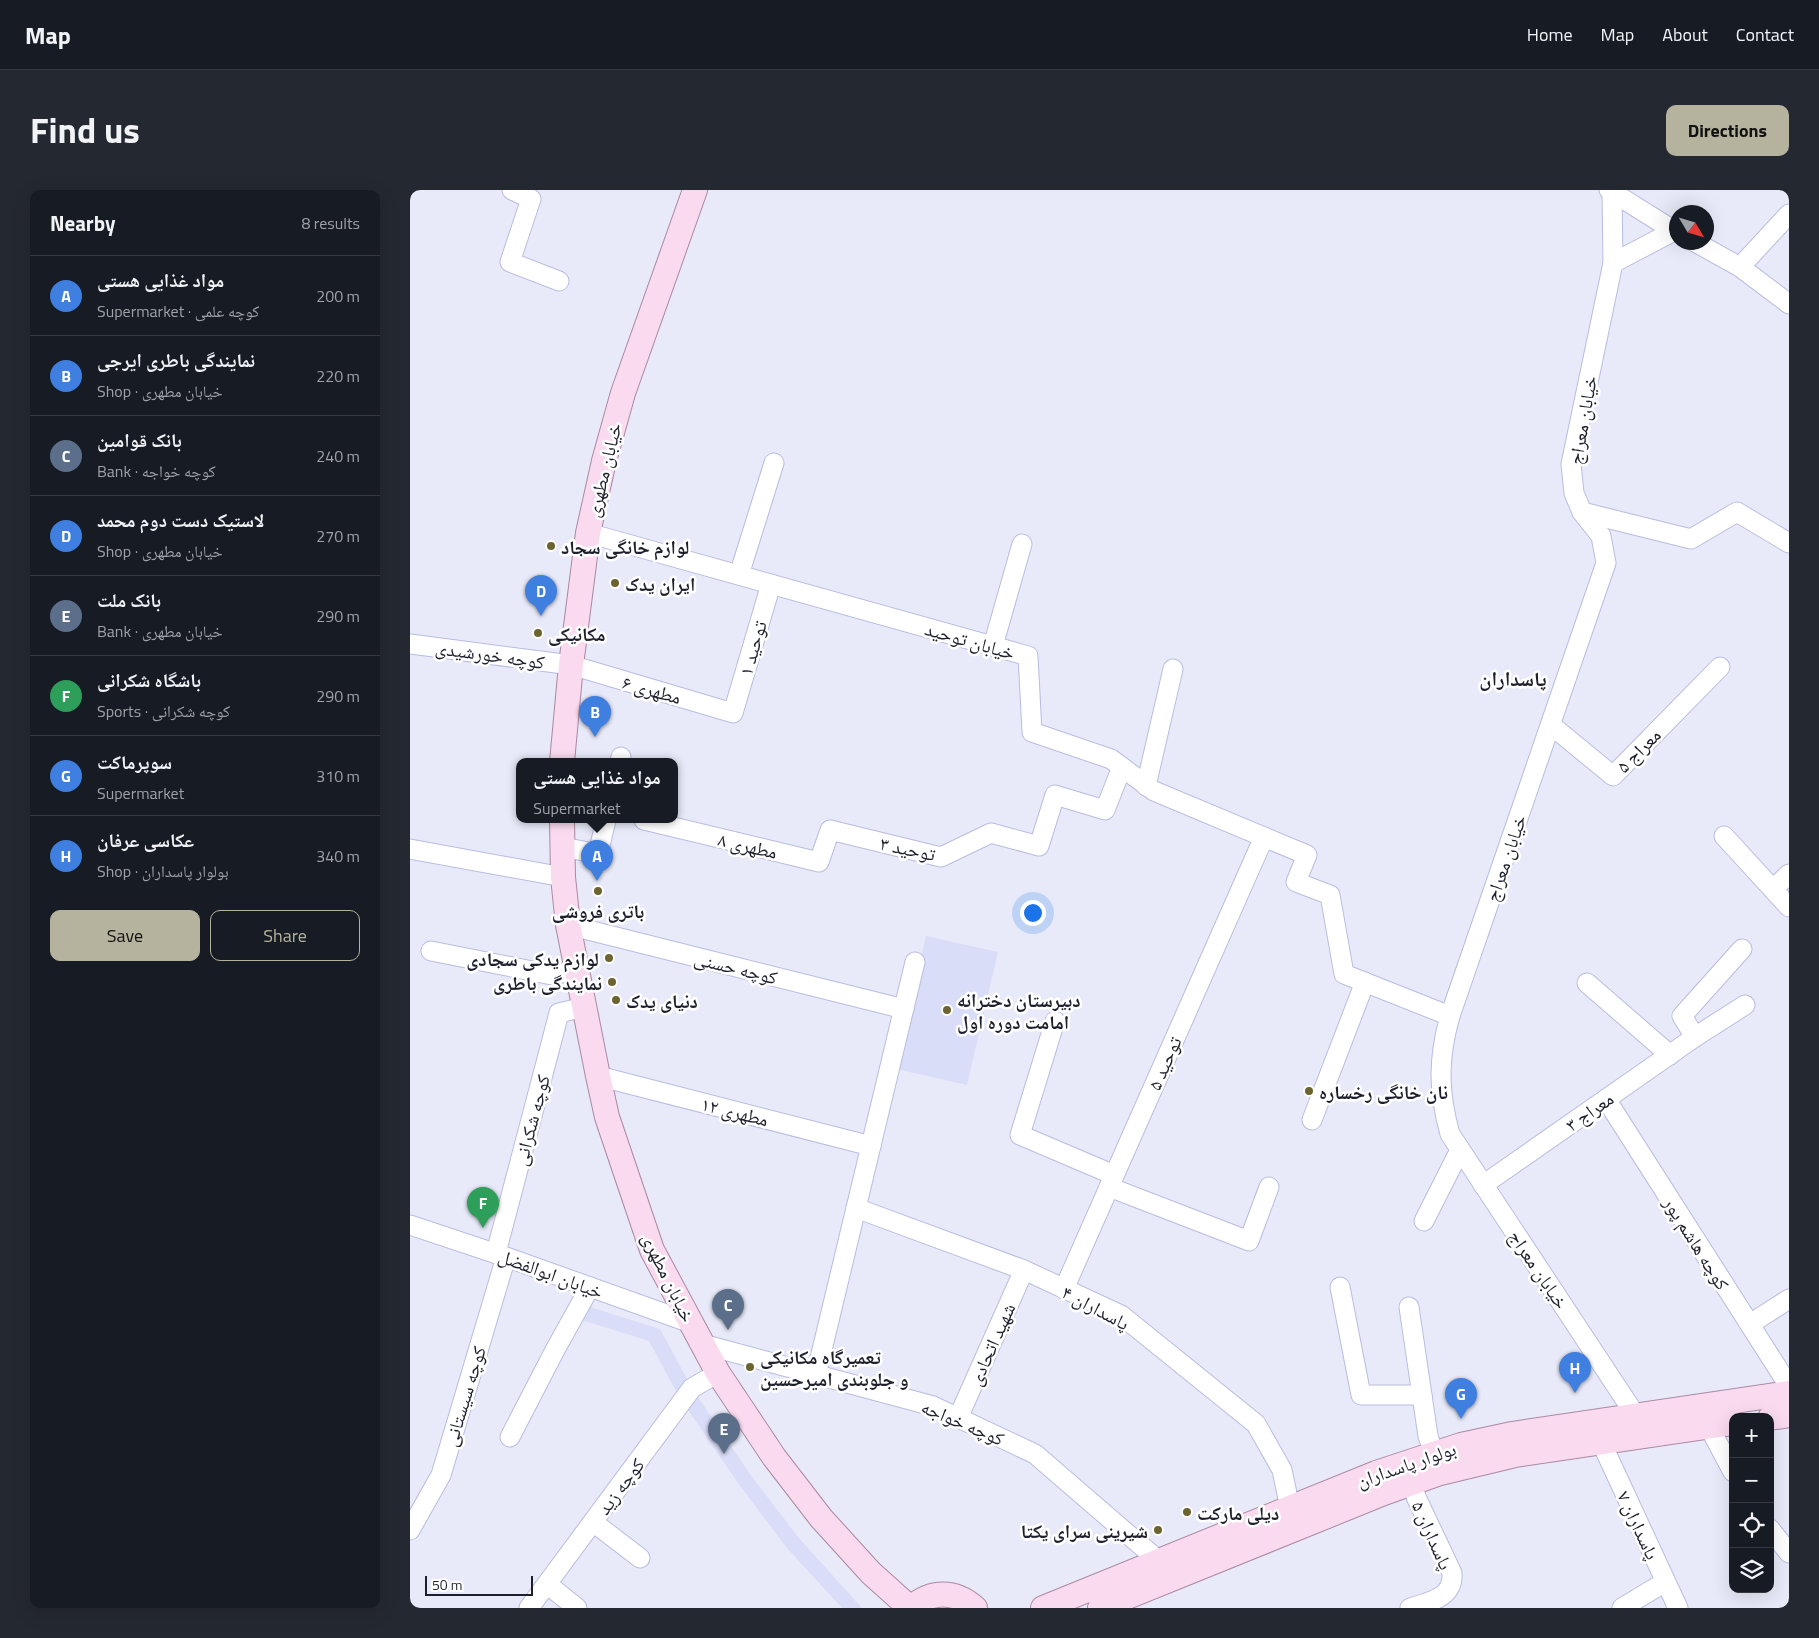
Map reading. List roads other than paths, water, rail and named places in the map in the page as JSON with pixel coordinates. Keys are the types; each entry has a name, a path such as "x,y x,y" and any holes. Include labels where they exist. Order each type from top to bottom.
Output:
{"main road":[{"name":"خیابان مطهری","path":"562,758 571,665 588,533 604,461 623,393 695,190"},
{"name":"خیابان مطهری","path":"562,823 563,876 568,925 598,1076 607,1117 652,1250 718,1373 774,1457 821,1518 872,1574 911,1608"},
{"name":"بولوار پاسداران","path":"1043,1608 1376,1473 1434,1453 1512,1434 1789,1393"},
{"path":"1774,1417 1789,1415"},
{"name":"بولوار پاسداران","path":"1100,1608 1384,1493 1466,1466 1507,1457 1729,1424"},
{"path":"911,1608 925,1598 943,1594 961,1598 975,1608"}],"street":[{"path":"512,190 531,199 510,262 559,281"},
{"path":"1612,191 1669,227"},
{"name":"خیابان معراج","path":"1612,191 1613,263 1571,464 1574,493 1582,512 1601,536 1606,562 1450,1016 1442,1047 1440,1087 1443,1111 1450,1134 1636,1416"},
{"path":"1740,267 1789,214"},
{"path":"1613,263 1669,234"},
{"path":"1709,250 1740,267 1789,304"},
{"path":"739,575 774,462"},
{"path":"1582,512 1691,539 1737,512 1789,543"},
{"name":"خیابان توحید","path":"588,533 1028,656 1032,732 1111,759 1154,791 1307,855 1296,882 1330,895 1344,974 1450,1016"},
{"path":"993,646 1022,544"},
{"name":"توحید ۱","path":"733,713 771,584"},
{"name":"کوچه خورشیدی","path":"410,644 571,665"},
{"name":"مطهری ۶","path":"571,665 733,713"},
{"name":"معراج ۵","path":"1551,725 1613,776 1720,667"},
{"path":"1146,786 1173,670"},
{"name":"توحید ۳","path":"830,830 942,857 991,833 1039,846 1055,795 1105,810 1122,767"},
{"path":"563,847 598,854 605,823"},
{"name":"مطهری ۸","path":"656,823 819,862 830,830"},
{"path":"1724,836 1789,907"},
{"name":"توحید ۵","path":"1064,1289 1264,837"},
{"path":"410,849 563,876"},
{"path":"1773,889 1789,874"},
{"name":"کوچه حسنی","path":"568,925 904,1009"},
{"path":"1695,1037 1682,1016 1742,949"},
{"path":"431,951 552,975 577,970"},
{"path":"816,1374 915,962"},
{"path":"1312,1120 1365,982"},
{"path":"1587,983 1670,1055"},
{"name":"معراج ۳","path":"1483,1185 1695,1037 1745,1005"},
{"name":"کوچه شکرانی","path":"501,1255 559,1013 584,1007"},
{"path":"1055,1021 1020,1135 1111,1181 1249,1241 1270,1187"},
{"name":"مطهری ۱۲","path":"598,1076 871,1146"},
{"name":"کوچه هاشم پور","path":"1606,1099 1789,1386"},
{"path":"1424,1221 1460,1150"},
{"name":"پاسداران ۴","path":"856,1208 1024,1270 1121,1315 1256,1424 1282,1470 1290,1508"},
{"name":"خیابان ابوالفضل","path":"410,1225 501,1255 691,1323"},
{"name":"کوچه سیستانی","path":"410,1530 441,1475 501,1255"},
{"name":"شهید اتحادی","path":"958,1418 1024,1270"},
{"path":"510,1437 590,1287"},
{"path":"1340,1287 1361,1395 1422,1395"},
{"path":"1750,1324 1789,1299"},
{"path":"1409,1308 1428,1436 1434,1453"},
{"name":"کوچه خواجه","path":"702,1344 933,1406 1035,1454 1159,1561"},
{"name":"کوچه زید","path":"529,1608 692,1388 718,1373"},
{"path":"1709,1427 1729,1464"},
{"name":"پاسداران ۷","path":"1601,1442 1678,1608"},
{"name":"پاسداران ۵","path":"1410,1608 1441,1597 1450,1587 1452,1580 1452,1573 1411,1483"},
{"path":"593,1522 640,1558"},
{"path":"1774,1534 1789,1552"},
{"path":"1622,1608 1665,1582"},
{"path":"547,1584 577,1608"}],"place":[{"name":"لوازم خانگی سجاد","path":"551,546"},
{"name":"ایران یدک","path":"615,583"},
{"name":"لاستیک دست دوم محمد","path":"541,616"},
{"name":"مکانیکی","path":"538,633"},
{"name":"نمایندگی باطری ایرجی","path":"595,737"},
{"name":"مواد غذایی هستی","path":"597,881"},
{"name":"باتری فروشی","path":"598,891"},
{"name":"لوازم یدکی سجادی","path":"609,958"},
{"name":"نمایندگی باطری","path":"612,982"},
{"name":"دنیای یدک","path":"616,1000"},
{"name":"دبیرستان دخترانه امامت دوره اول","path":"947,1010"},
{"name":"نان خانگی رخساره","path":"1309,1091"},
{"name":"باشگاه شکرانی","path":"483,1228"},
{"name":"بانک قوامین","path":"728,1330"},
{"name":"تعمیرگاه مکانیکی و جلوبندی امیرحسین","path":"750,1367"},
{"name":"عکاسی عرفان","path":"1575,1393"},
{"name":"سوپرماکت","path":"1461,1419"},
{"name":"بانک ملت","path":"724,1454"},
{"name":"دیلی مارکت","path":"1187,1512"},
{"name":"شیرینی سرای یکتا","path":"1158,1530"}],"district":[{"name":"پاسداران","path":"1513,678"}]}
